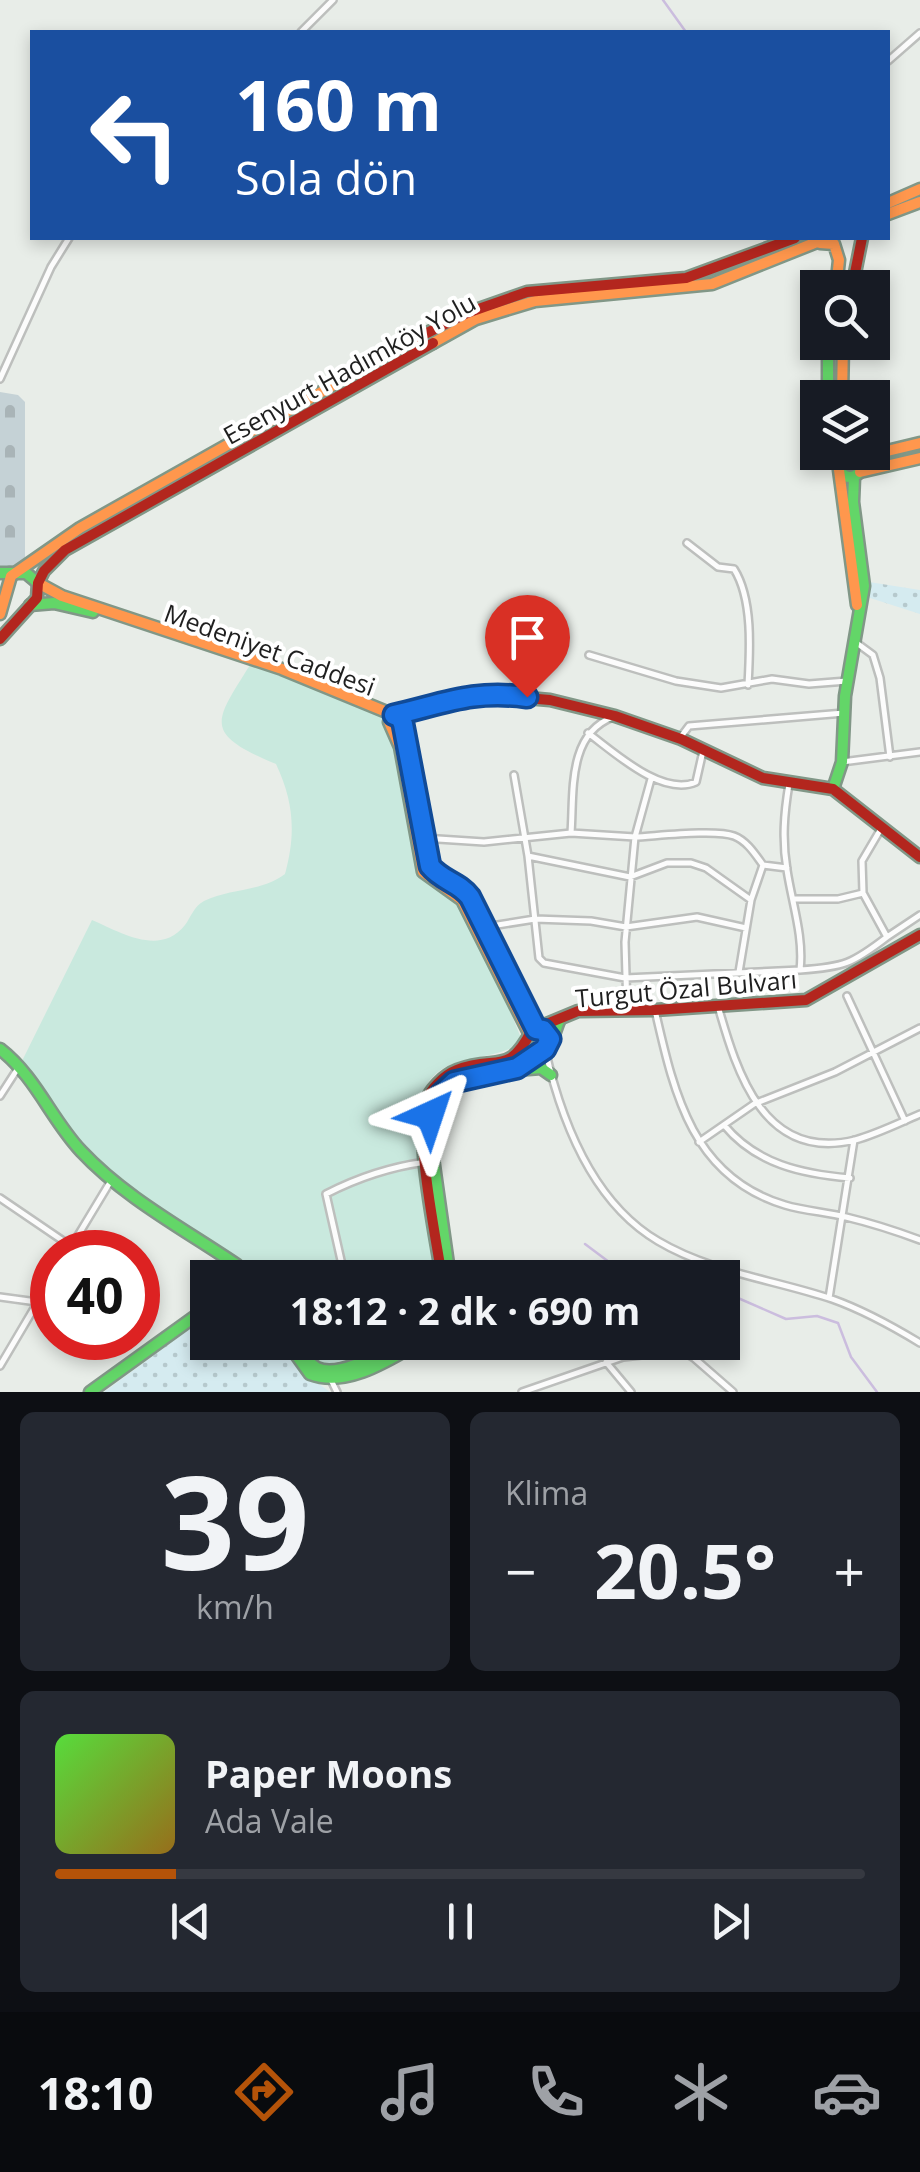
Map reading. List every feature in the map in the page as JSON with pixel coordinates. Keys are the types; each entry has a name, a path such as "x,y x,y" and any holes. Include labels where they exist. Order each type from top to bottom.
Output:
{"street":[{"path":"303,30 334,0"},
{"path":"890,59 920,32"},
{"path":"890,202 920,189"},
{"path":"890,192 904,196"},
{"path":"890,216 920,202"},
{"path":"0,379 51,267 68,240"},
{"name":"Esenyurt Hadımköy Yolu","path":"38,583 53,560 99,529 495,301 527,292 686,278 790,240"},
{"name":"Esenyurt Hadımköy Yolu","path":"16,574 80,528 390,352 454,324 535,301 712,284 822,240"},
{"path":"856,270 862,240"},
{"path":"811,244 831,243 836,247 838,270"},
{"path":"890,448 920,443"},
{"path":"841,470 847,477 920,458"},
{"path":"839,470 858,609"},
{"path":"856,470 853,502 864,580 844,713 842,762 833,789 920,857"},
{"path":"687,543 718,567 734,570 742,582 750,650 748,685"},
{"path":"0,573 26,573 62,596 146,625"},
{"path":"0,614 5,585 16,574"},
{"path":"0,639 39,593 38,583"},
{"path":"3,593 13,605 54,602 146,625"},
{"name":"Medeniyet Caddesi","path":"146,625 282,669 394,715 480,694 550,700 615,716 679,738 763,778 833,789"},
{"path":"854,641 873,655 886,712 890,757"},
{"path":"589,654 676,681 720,688 772,679 809,684 848,681"},
{"path":"679,738 688,726 709,722 736,724 844,713"},
{"path":"394,715 403,724 420,866 427,878 456,893 482,928 533,1033 544,1047 551,1076 590,1170 610,1198 646,1233 678,1251 829,1298 864,1312 920,1344"},
{"path":"570,833 578,755 598,722 615,716"},
{"path":"588,733 650,779 689,785 696,782 703,750"},
{"path":"842,762 920,752"},
{"path":"514,775 526,837 539,958 544,963 626,978 839,968 856,961 920,916"},
{"path":"627,1010 630,876 650,779"},
{"path":"790,784 783,820 786,868 802,958 800,970"},
{"path":"882,827 862,861 863,893 887,937"},
{"path":"419,838 484,842 570,833 635,837 722,834 736,836 762,865 786,868"},
{"path":"528,856 630,876 667,863 691,863 706,868 750,900"},
{"path":"739,972 750,900 762,865"},
{"path":"793,899 838,899 863,893"},
{"path":"482,928 534,920 591,921 626,927 698,917 746,928"},
{"name":"Turgut Özal Bulvarı","path":"533,1033 578,1011 806,1000 842,983 920,935"},
{"path":"847,996 905,1120"},
{"path":"718,1006 731,1054 754,1104 794,1136 820,1142 854,1140 920,1114"},
{"path":"654,1010 668,1070 691,1132 734,1179 782,1205 843,1216 920,1240"},
{"path":"511,1070 544,1047 559,1021"},
{"path":"699,1142 754,1104 835,1072 920,1028"},
{"path":"533,1033 544,1047"},
{"path":"442,1260 421,1118 426,1100 436,1085 456,1070 514,1058 533,1033"},
{"path":"0,1049 20,1066 62,1129 112,1179 230,1260"},
{"path":"0,1096 20,1066"},
{"path":"443,1260 429,1130 431,1110 454,1082 541,1068 551,1076"},
{"path":"724,1125 738,1143 772,1162 807,1174 850,1178"},
{"path":"829,1298 854,1140"},
{"path":"341,1260 326,1194 356,1178 426,1162"},
{"path":"82,1230 112,1179"},
{"path":"0,1198 43,1230"},
{"path":"0,1297 30,1301"},
{"path":"0,1366 30,1315"},
{"path":"90,1392 190,1320"},
{"path":"522,1392 623,1357 684,1352 733,1392"},
{"path":"299,1360 308,1372 330,1380 385,1360"},
{"path":"309,1360 313,1366 328,1371 364,1360"},
{"path":"606,1362 631,1392"},
{"path":"330,1380 337,1392"}],"green space":[{"path":"0,392 18,395 25,402 25,562 15,568 0,569"},
{"path":"253,660 373,708 389,722 397,738 423,872 455,893 477,929 521,1038 517,1046 441,1070 422,1094 414,1116 435,1260 237,1260 112,1179 76,1146 20,1065 92,920 140,939 164,939 185,925 204,901 266,884 285,874 291,818 282,778 276,764 251,753 225,733 222,723 230,697"},
{"path":"314,1360 347,1360 323,1365"}],"shaded area":[{"path":"869,582 920,590 920,614 867,597"},
{"path":"190,1329 190,1360 294,1360 301,1371 330,1392 104,1392 147,1360 160,1360 160,1351"}],"waterway":[{"path":"663,0 685,30"},
{"path":"585,1244 606,1260"},
{"path":"740,1299 786,1319 817,1316 838,1323 851,1357 877,1392"}],"traffic: fast":[{"path":"828,360 828,380"},
{"path":"850,455 858,458 861,466 858,474 850,477 842,474 839,466 842,458 850,455"},
{"path":"833,789 842,762 845,696 864,586 853,502 854,477"},
{"path":"0,573 26,573 38,583"},
{"path":"30,605 54,603 93,612"},
{"path":"417,796 430,866 470,897 536,1029"},
{"path":"447,1260 429,1130 435,1106 446,1090 461,1082 517,1069 535,1059 550,1043 559,1021"},
{"path":"0,1049 24,1072 70,1139 98,1168 229,1260"},
{"path":"516,1070 541,1068 551,1075"},
{"path":"90,1392 190,1320"},
{"path":"300,1360 310,1374 324,1377 353,1375 389,1360"},
{"path":"308,1360 326,1370 366,1360"}],"traffic: slow":[{"path":"890,202 920,189"},
{"path":"890,213 920,202"},
{"path":"433,343 476,319 535,301 712,284 822,240"},
{"path":"820,243 834,244 838,270"},
{"path":"0,614 11,576 80,528 419,337"},
{"path":"842,380 843,360"},
{"path":"890,450 920,443"},
{"path":"860,472 920,458"},
{"path":"839,470 857,605"},
{"path":"38,583 62,596 282,669 394,715 469,697"},
{"path":"417,796 403,724 399,717 392,716 389,722 400,747 423,872 462,900 529,1033"}],"traffic: jam":[{"path":"419,337 467,313 527,292 686,278 790,240"},
{"path":"856,270 862,240"},
{"path":"0,639 37,598 44,571 65,550 433,343"},
{"path":"469,697 480,694 550,700 615,716 681,739 763,778 833,789 920,857"},
{"path":"439,1260 423,1119 428,1097 447,1075 471,1066 508,1060 532,1030 578,1011 806,1000 920,935"}],"route":[{"path":"430,1115 433,1104 454,1082 517,1068 545,1049 550,1039 546,1032 536,1029 470,897 462,887 440,877 430,866 403,724 394,715 460,696 527,697"}]}
